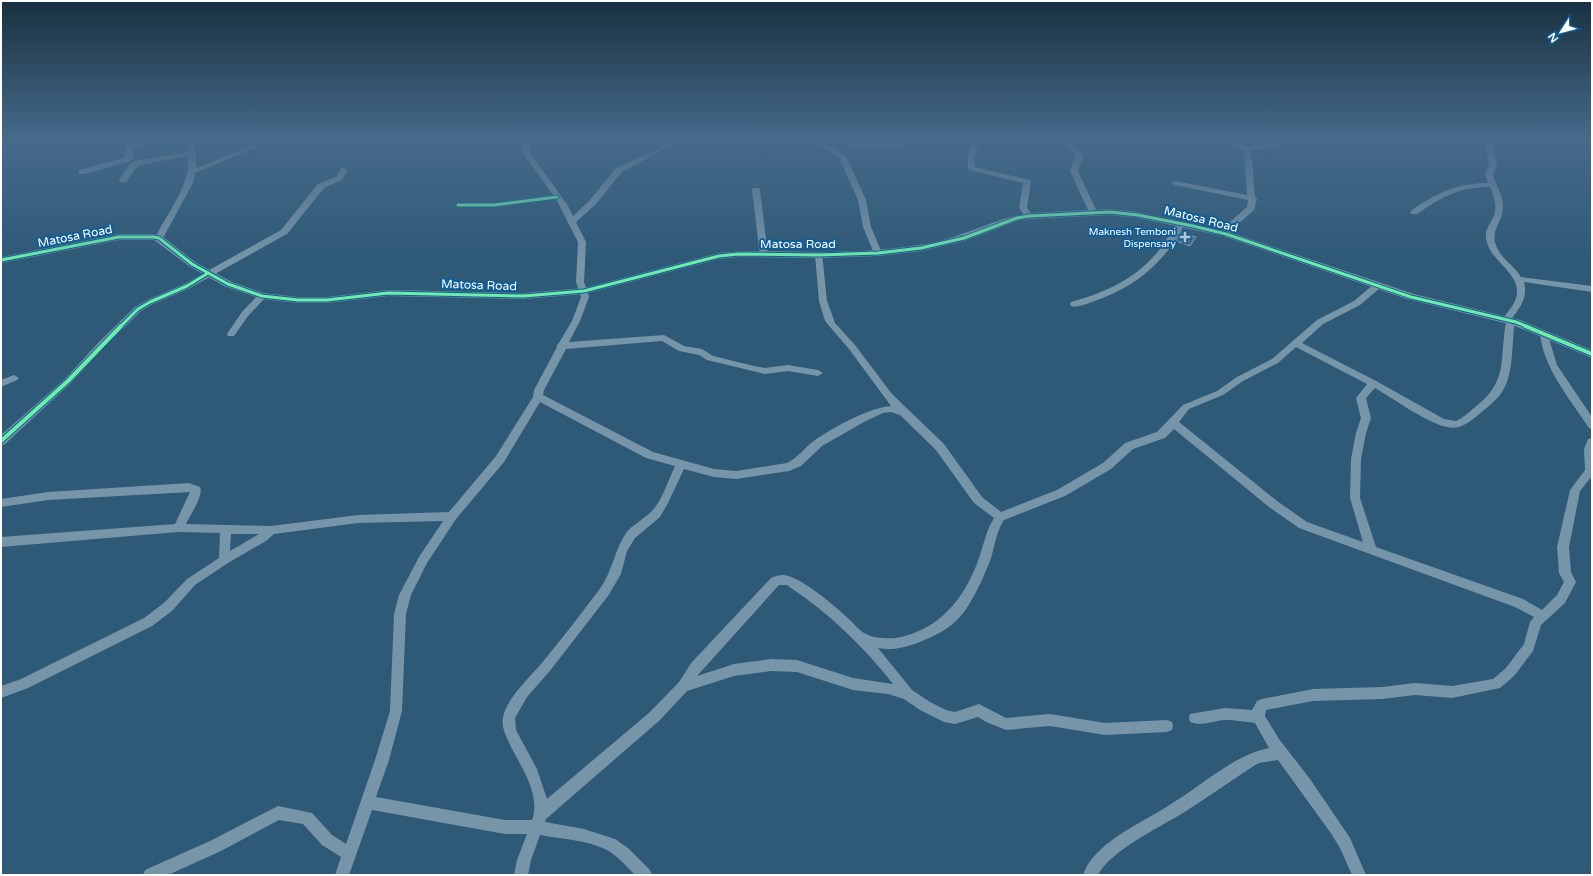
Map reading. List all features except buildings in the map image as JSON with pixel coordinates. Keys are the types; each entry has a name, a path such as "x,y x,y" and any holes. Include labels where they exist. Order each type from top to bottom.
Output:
{"street":[{"path":"159,238 190,179"},
{"path":"1,441 68,381 102,344 138,310 150,302 187,286 284,232 321,186 337,179"},
{"path":"342,875 382,760 396,711 397,664 401,605 423,560 452,516 500,459 538,398 539,390 584,303 584,291 580,282 582,242 564,206 545,179"},
{"path":"571,222 592,203 612,179"},
{"path":"852,179 862,200 867,228 878,253"},
{"path":"1015,179 1027,182 1023,208 1029,216"},
{"path":"1076,179 1093,212"},
{"path":"1226,234 1233,224 1251,208 1252,199 1248,179"},
{"path":"1295,343 1375,384 1441,422 1451,426 1460,425 1488,403 1500,390 1505,377 1509,320 1520,299 1522,289 1520,279 1503,262 1490,240 1490,228 1499,212 1497,192 1491,179"},
{"path":"1175,183 1252,199"},
{"path":"1414,212 1441,195 1458,187 1472,184 1493,185"},
{"path":"756,190 764,255"},
{"path":"458,205 494,205 557,197"},
{"name":"Matosa Road","path":"1,260 107,239 140,236 159,238 192,264 228,284 262,296 298,300 327,300 388,293 524,296 584,291 719,256 738,254 819,256 878,253 934,246 964,238 1018,218 1029,216 1093,212 1125,213 1180,223 1226,234 1377,286 1436,304 1509,320 1592,354"},
{"path":"1074,304 1116,290 1141,275 1161,254 1179,228 1180,223"},
{"path":"819,256 822,296 827,316 832,325 853,349 887,397 940,447 978,500 1000,517"},
{"path":"1520,279 1592,289"},
{"path":"863,638 886,644 898,643 921,635 951,618 961,605 983,563 991,534 1000,517 1062,493 1107,466 1129,446 1160,435 1173,423 1186,407 1205,400 1228,388 1240,379 1275,361 1320,322 1357,303 1377,286"},
{"path":"231,334 245,314 262,296"},
{"path":"1544,334 1545,342 1553,365 1592,425"},
{"path":"561,346 664,338 682,349 702,352 710,358 754,369 766,370 788,368 818,373"},
{"path":"1,384 14,378"},
{"path":"1371,549 1355,498 1356,459 1361,433 1366,418 1361,398 1369,387 1375,384"},
{"path":"538,398 650,455 714,473 731,475 789,467 797,463 818,443 856,422 882,410 903,412"},
{"path":"1173,423 1266,499 1295,520 1333,536 1519,603 1543,616"},
{"path":"1359,875 1345,843 1306,784 1274,744 1259,717 1258,711 1262,705 1313,695 1415,689 1452,692 1496,684 1510,672 1529,648 1536,622 1562,598 1568,590 1570,582 1565,573 1563,547 1575,490 1591,472 1588,466 1589,445 1592,442"},
{"path":"521,875 524,860 538,821 542,804 532,774 510,731 509,718 516,703 523,693 545,668 604,592 615,574 622,550 631,535 656,514 663,503 680,464"},
{"path":"1,502 48,496 189,487 196,490 195,496 178,528"},
{"path":"1,542 178,528 271,530 358,519 452,516"},
{"path":"224,560 226,530"},
{"path":"1,692 24,684 148,622 168,607 191,582 224,560 262,538 271,530"},
{"path":"538,821 656,716 683,686 698,665 774,581 780,579 787,580 798,586 830,610 863,638 889,668 908,694"},
{"path":"683,686 734,670 778,665 797,666 853,684 888,688 908,694 925,706 944,716 956,718 979,710 991,718 1006,724 1050,720 1105,729 1167,726"},
{"path":"1195,718 1206,718 1225,714 1259,717"},
{"path":"1090,875 1091,870 1104,856 1138,832 1180,807 1247,762 1258,757 1281,753"},
{"path":"368,802 505,827 538,821 610,844 623,853 645,875"},
{"path":"150,875 178,864 239,835 278,813 307,818 327,840 349,854"}],"cycle path":[{"path":"458,205 494,205 557,197"},
{"path":"1,260 119,237 154,237 159,238 192,264 228,284 262,296 298,300 327,300 388,293 524,296 584,291 719,256 738,254 819,255 878,253 921,248 964,238 1017,218 1029,216 1110,212 1138,215 1226,234 1411,297 1516,322 1592,354"},
{"path":"1,441 68,381 102,344 138,309 150,302 187,286 208,273"}],"place":[{"name":"Maknesh Temboni Dispensary","path":"1185,237"}]}
